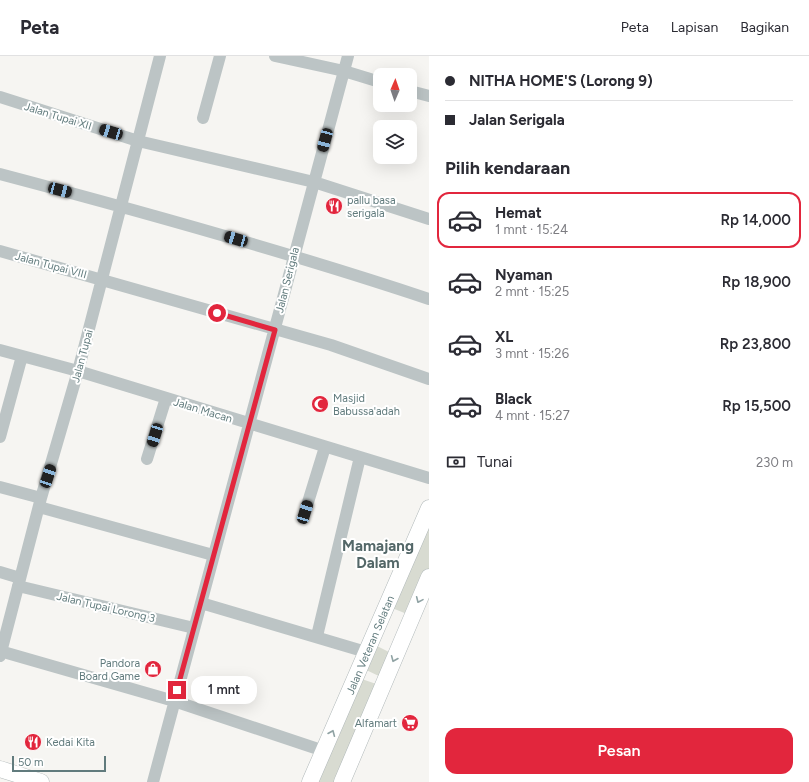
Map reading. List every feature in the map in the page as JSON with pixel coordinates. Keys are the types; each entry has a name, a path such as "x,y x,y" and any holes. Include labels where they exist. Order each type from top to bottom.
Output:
{"main road":[{"name":"Jalan Veteran Selatan","path":"310,782 429,508"},
{"path":"342,782 429,577"},
{"path":"385,611 409,623"},
{"path":"0,770 41,782"}],"street":[{"name":"Jalan Tupai","path":"0,652 40,502 78,372 160,56"},
{"path":"203,118 220,56"},
{"path":"275,56 344,71 373,80"},
{"name":"Jalan Serigala","path":"153,782 213,555 275,330 293,255 348,56"},
{"path":"417,93 429,96"},
{"name":"Jalan Tupai XII","path":"0,98 138,141 314,182 429,220"},
{"path":"0,174 121,206 293,255 429,299"},
{"name":"Jalan Tupai VIII","path":"0,251 331,345 429,379"},
{"name":"Jalan Macan","path":"0,350 166,398 429,478"},
{"path":"0,437 22,356"},
{"path":"147,459 166,398"},
{"path":"305,512 325,447"},
{"path":"317,636 360,458"},
{"path":"0,487 40,502 213,555"},
{"name":"Jalan Tupai Lorong 3","path":"0,572 19,582 194,628"},
{"path":"200,604 317,636 366,652"},
{"path":"0,652 174,701 324,751"}],"shaded area":[{"path":"429,508 429,577 412,616 387,606"},
{"path":"371,643 395,655 385,679 360,667"},
{"path":"356,677 382,686 342,782 311,782"}],"place":[{"name":"pallu basa serigala","path":"334,206"},
{"name":"Masjid Babussa'adah","path":"320,404"},
{"name":"Pandora Board Game","path":"153,669"},
{"name":"Alfamart","path":"410,723"},
{"name":"Kedai Kita","path":"33,742"}],"district":[{"name":"Mamajang Dalam","path":"378,554"}],"route":[{"path":"177,690 275,330 217,313"}]}
